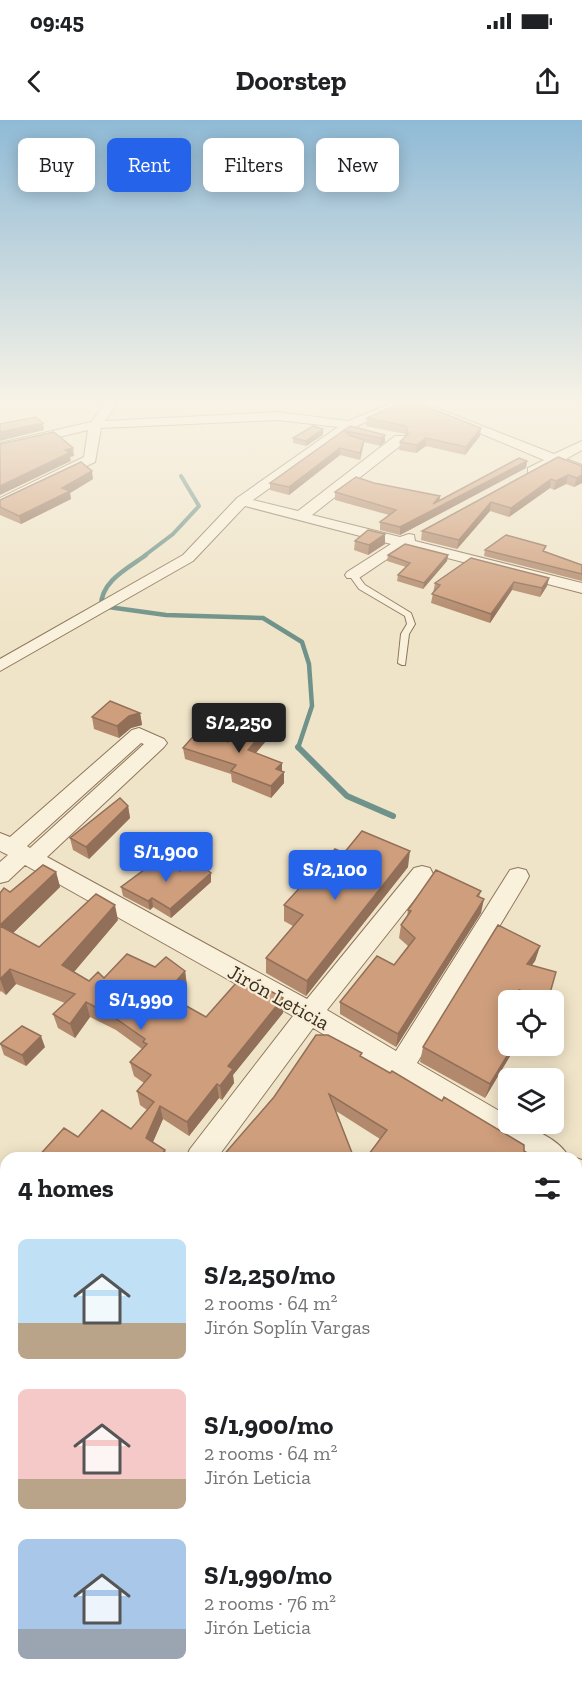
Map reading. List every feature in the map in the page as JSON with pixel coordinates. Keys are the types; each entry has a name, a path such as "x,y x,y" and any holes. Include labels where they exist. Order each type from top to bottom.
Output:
{"street":[{"path":"0,502 52,477"},
{"path":"0,666 188,558 242,501 275,477"},
{"path":"301,516 351,477"},
{"path":"242,501 582,588"},
{"path":"353,575 422,531"},
{"path":"0,875 16,851 139,734 157,742 16,851"},
{"name":"Jirón Leticia","path":"16,851 310,1013 545,1152"},
{"path":"205,1152 310,1013 422,874"},
{"path":"400,1067 518,876"}],"lane":[{"path":"353,575 362,587 408,615 411,624 405,634 402,663"}],"building":[{"path":"0,477 19,477 0,486"},
{"path":"49,477 81,477 62,488 70,491 19,516 0,507 0,500"},
{"path":"278,477 302,477 289,487 270,483"},
{"path":"356,477 374,483 440,496 433,504 483,477 496,477 400,527 380,522 396,510 335,492"},
{"path":"521,477 564,477 556,481 551,479 511,508 491,502 459,540 422,531"},
{"path":"368,530 385,534 369,545 355,541"},
{"path":"506,535 546,546 543,551 582,565 582,574 485,550"},
{"path":"405,544 448,555 424,583 398,575 410,563 388,555"},
{"path":"471,558 549,578 542,588 514,582 491,614 432,594 440,585 435,583"},
{"path":"110,701 140,713 129,716 117,726 92,717"},
{"path":"244,723 265,730 248,750 282,763 276,769 284,772 271,786 231,771 236,765 183,748 197,732 228,742"},
{"path":"120,798 128,806 86,847 70,838"},
{"path":"362,831 410,851 307,981 266,958 303,915 284,905 335,849 344,853"},
{"path":"159,859 180,871 197,862 211,873 170,909 152,898 148,901 121,887"},
{"path":"43,865 56,872 0,925 0,893 4,888 10,892"},
{"path":"436,870 481,891 477,896 484,899 398,1034 340,1002 377,956 394,965 415,938 401,925 411,911 408,910"},
{"path":"96,894 115,905 62,965 89,981 98,972 104,978 127,954 155,967 166,957 185,971 165,994 206,1017 237,982 260,994 265,988 283,998 228,1066 233,1069 220,1086 217,1084 187,1122 160,1106 146,1138 165,1150 164,1152 42,1152 64,1128 78,1137 102,1110 131,1129 154,1102 137,1091 151,1075 130,1062 147,1044 143,1042 145,1039 112,1016 86,1002 70,1024 53,1014 75,994 10,969 0,979 0,926 39,947"},
{"path":"498,925 540,946 527,964 556,972 551,990 498,990 498,1056 507,1056 490,1084 423,1047"},
{"path":"22,1026 41,1036 22,1055 0,1044"},
{"path":"316,1035 328,1035 362,1053 360,1056 390,1073 392,1071 442,1101 444,1097 498,1129 498,1134 506,1134 524,1145 526,1152 370,1152 387,1130 329,1094 352,1152 226,1152 274,1097"}],"waterway":[{"path":"144,556 173,534 199,506 182,477"},
{"path":"146,555 110,582 102,597 101,606 166,615 263,618 302,642 309,664 312,706 298,747"},
{"path":"298,747 347,796 393,816"}]}
